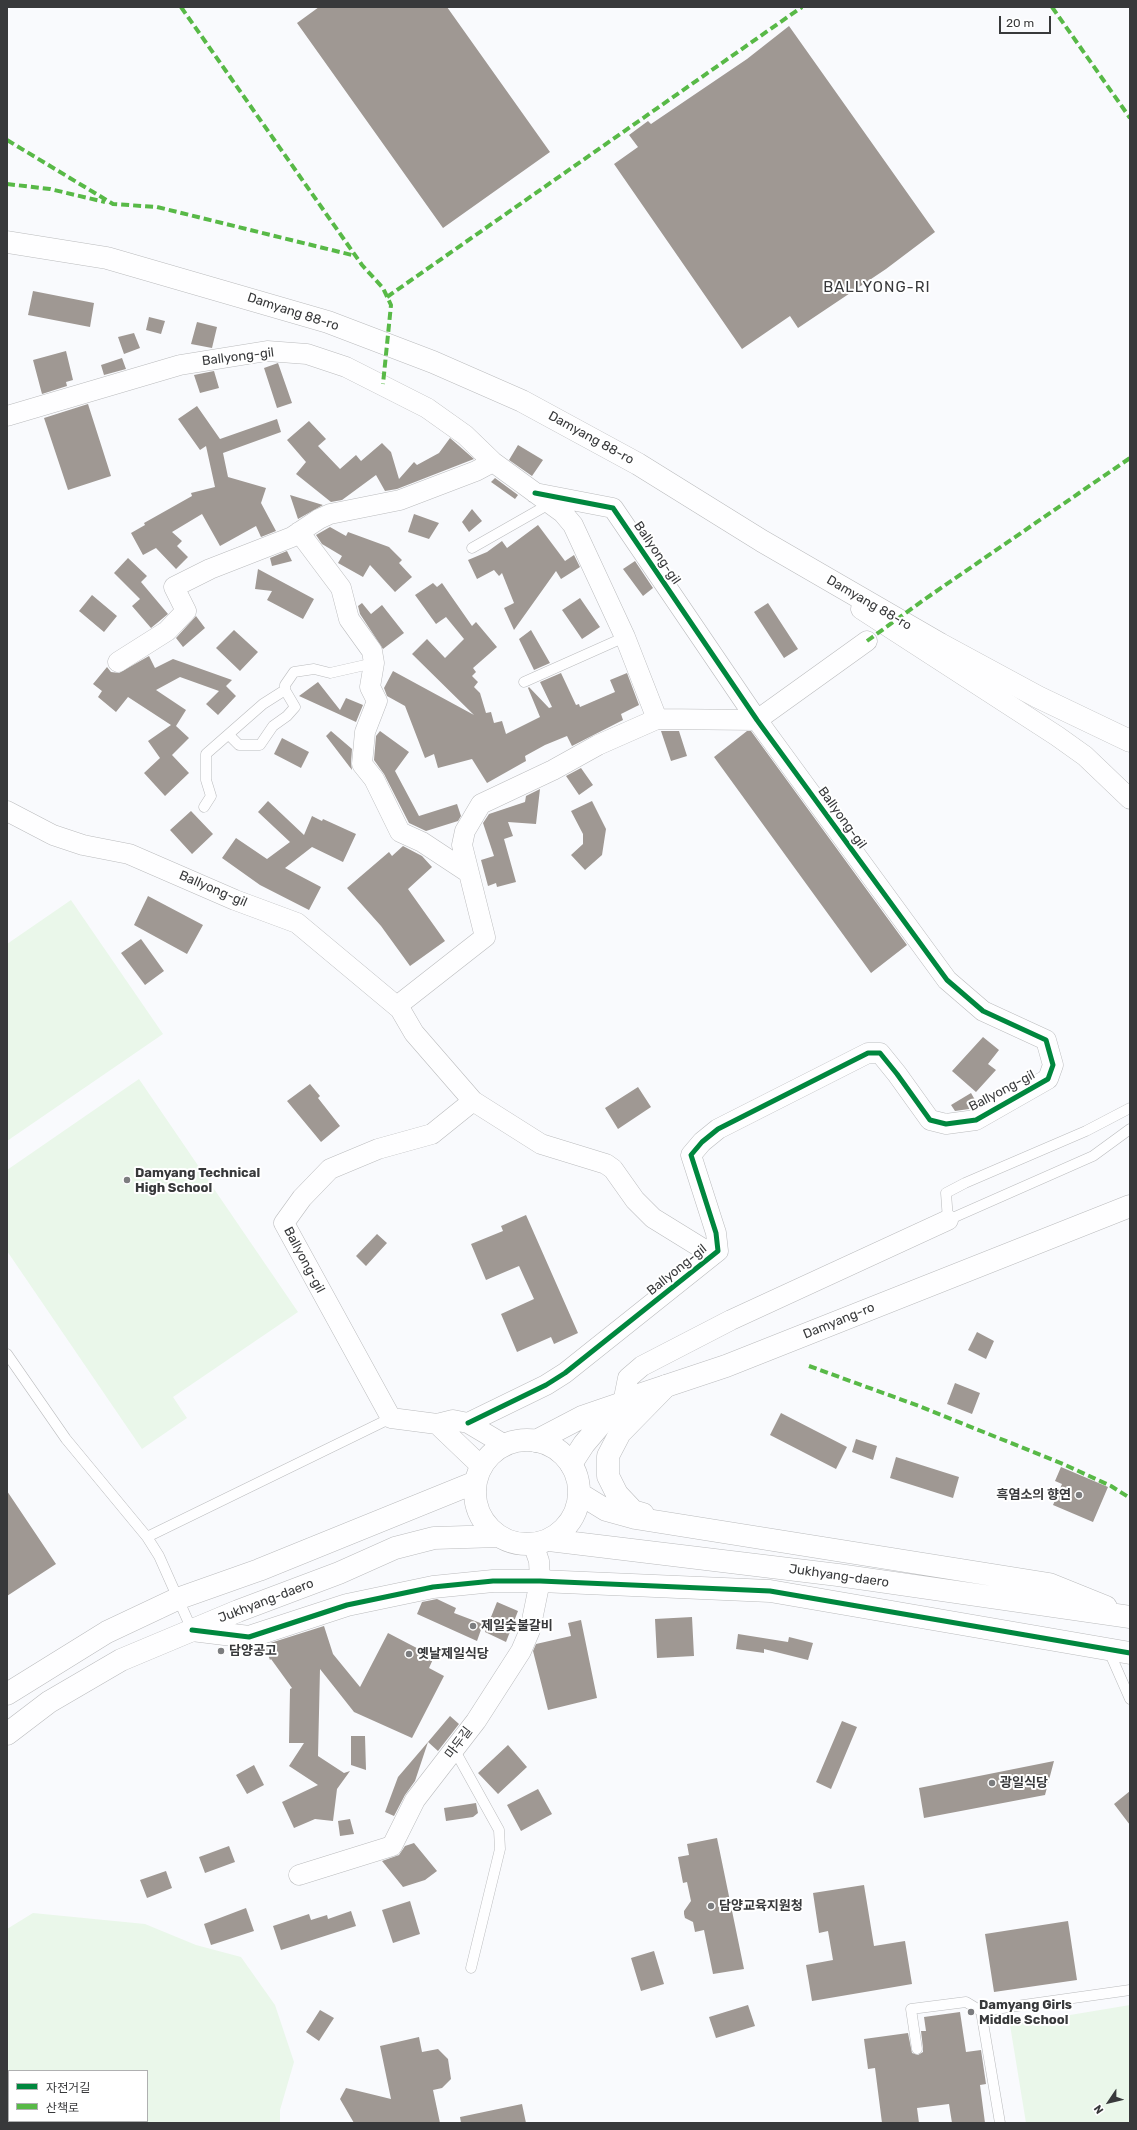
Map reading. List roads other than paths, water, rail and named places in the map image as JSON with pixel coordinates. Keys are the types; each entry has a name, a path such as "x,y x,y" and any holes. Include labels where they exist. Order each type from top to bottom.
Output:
{"main road":[{"name":"Damyang 88-ro","path":"7,242 107,258 167,274 328,322 433,362 522,401 638,464 762,541 940,644 1038,697 1130,741"},
{"name":"Damyang-ro","path":"571,1464 584,1444 620,1404 666,1386 726,1366 1130,1206"},
{"path":"666,1386 620,1433 611,1446 606,1464 611,1485 623,1502 633,1511 674,1525"},
{"path":"536,1441 582,1417 620,1404"},
{"path":"520,1440 536,1441 550,1445 562,1453 571,1464 578,1478 580,1494 576,1513 565,1529 541,1542 515,1543 499,1536 487,1525 479,1512 476,1497 479,1474 492,1454 505,1445 520,1440"},
{"path":"7,1694 74,1650 107,1632 177,1600 259,1570 479,1474"},
{"name":"Jukhyang-daero","path":"580,1494 606,1510 674,1525 791,1542 1049,1584 1085,1597 1130,1618"},
{"name":"Jukhyang-daero","path":"7,1734 48,1702 83,1680 121,1660 192,1630 339,1574 395,1548 434,1538 499,1536"},
{"name":"Jukhyang-daero","path":"541,1542 838,1575 1130,1618"},
{"path":"192,1630 249,1637 347,1605 433,1587 493,1581 540,1581 770,1591 1130,1652"}],"street":[{"name":"Ballyong-gil","path":"7,416 180,365 267,351 307,354 346,367 427,408 465,435 492,462 543,498 573,525 625,636 657,719"},
{"path":"118,662 166,631 186,611 174,587 210,569 299,532 330,514 400,500 476,471 492,462"},
{"name":"Ballyong-gil","path":"468,1423 546,1385 565,1373 718,1251 716,1233 691,1155 702,1142 718,1129 868,1053 880,1053 930,1120 946,1124 976,1120 1048,1079 1053,1065 1046,1040 983,1011 946,980 757,720 613,508 543,498"},
{"path":"299,532 341,588 349,619 372,651 374,663 370,687 377,701 365,732 362,764 374,779 400,832 422,842 469,873"},
{"path":"762,541 896,633 1057,736 1085,756 1130,799"},
{"path":"397,1006 485,937 462,845 465,831 481,804 553,770 598,745 657,719 757,720 867,641"},
{"name":"Ballyong-gil","path":"7,811 53,835 83,845 129,854 236,900 297,923 397,1006 414,1033 473,1101 541,1144 609,1167 618,1174 635,1200 653,1218 713,1255"},
{"name":"Ballyong-gil","path":"391,1418 284,1223 302,1198 330,1169 378,1150 432,1134 473,1101"},
{"path":"620,1404 628,1378 642,1366 731,1320 948,1220"},
{"path":"391,1418 436,1424 453,1420 468,1423 505,1445"},
{"path":"436,1424 479,1474"},
{"name":"마두길","path":"299,1875 392,1846 415,1800 476,1721 521,1651 530,1630 540,1581 539,1561 541,1542"}],"lane":[{"path":"472,548 543,498"},
{"path":"524,682 625,636"},
{"path":"229,735 239,745 260,745 273,726 287,716 294,707 284,685 294,672 314,669 330,673 374,663"},
{"path":"204,807 211,796 206,780 206,754 263,704 285,690"},
{"path":"1130,1108 1086,1131 964,1183 946,1193 948,1220 1093,1156 1130,1128"},
{"path":"7,1354 66,1439 147,1537 159,1556 177,1600 192,1630"},
{"path":"147,1537 391,1418"},
{"path":"1108,1649 1130,1698"},
{"path":"454,1749 499,1830 500,1849 471,1968"},
{"path":"917,2049 911,2009 966,2002 981,2011 1130,1990"},
{"path":"981,2011 1000,2123"}],"place":[{"name":"Damyang Technical High School","path":"127,1180"},
{"name":"흑염소의 향연","path":"1079,1495"},
{"name":"제일숯불갈비","path":"473,1626"},
{"name":"담양공고","path":"221,1651"},
{"name":"옛날제일식당","path":"409,1654"},
{"name":"광일식당","path":"992,1783"},
{"name":"담양교육지원청","path":"711,1906"},
{"name":"Damyang Girls Middle School","path":"971,2012"}],"district":[{"name":"BALLYONG-RI","path":"877,288"}]}
